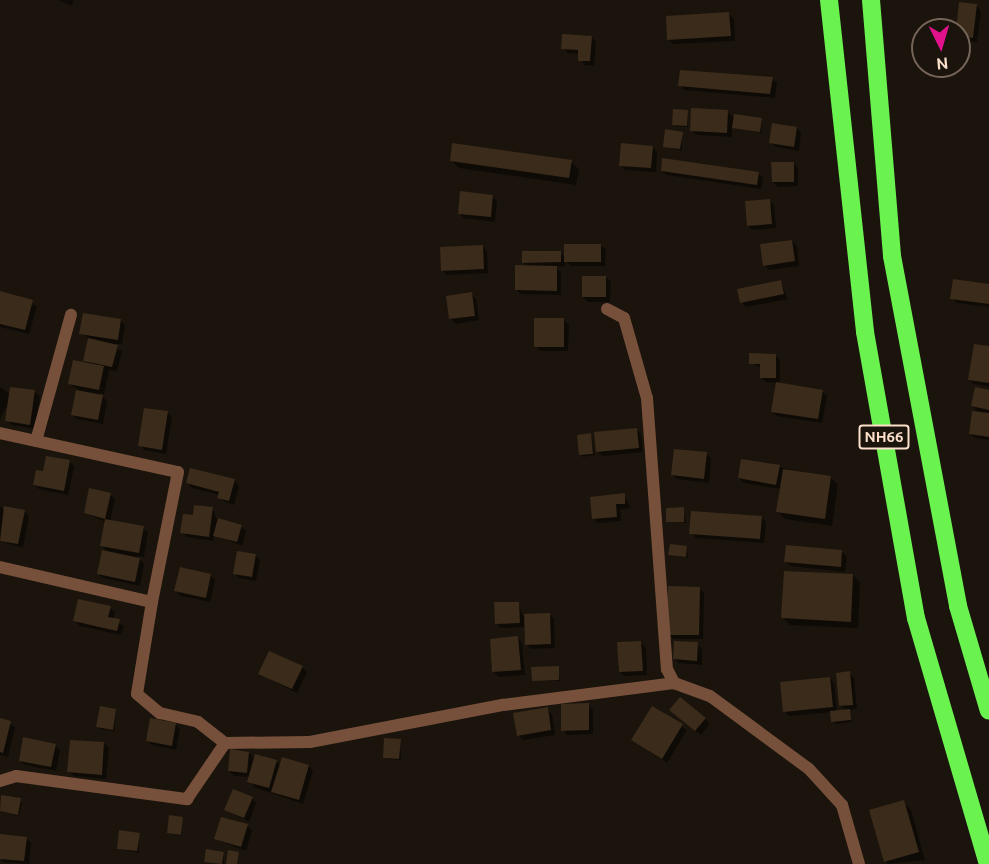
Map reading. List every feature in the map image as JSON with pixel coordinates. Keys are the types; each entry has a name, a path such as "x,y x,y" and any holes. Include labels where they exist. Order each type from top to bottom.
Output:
{"highway":[{"name":"NH66","path":"829,0 865,332 914,607 988,864"},
{"name":"NH66","path":"871,0 892,256 958,606 989,711"}],"street":[{"path":"607,309 624,318 646,398 667,669 674,683"},
{"path":"36,441 71,315"},
{"path":"0,434 178,472 152,602 137,694 160,713 198,722 225,743 310,742 503,705 674,683 710,696 809,769 842,805 859,864"},
{"path":"0,567 152,602"},
{"path":"0,781 16,776 187,799 225,743"}],"building":[{"path":"959,2 977,4 973,38 971,38 971,18 957,18"},
{"path":"729,12 731,36 667,40 666,16"},
{"path":"562,34 592,36 590,61 578,61 578,50 561,49"},
{"path":"680,70 773,77 770,94 678,86"},
{"path":"691,108 728,110 727,133 690,131"},
{"path":"673,109 688,110 687,126 672,125"},
{"path":"734,114 762,118 760,132 732,128"},
{"path":"772,123 797,127 794,147 769,143"},
{"path":"665,129 683,132 680,149 663,147"},
{"path":"452,143 572,160 569,178 450,161"},
{"path":"621,143 653,146 651,168 619,166"},
{"path":"662,158 759,172 757,185 661,171"},
{"path":"771,162 794,162 794,182 772,182"},
{"path":"460,191 493,195 491,217 458,214"},
{"path":"770,199 772,224 747,226 745,201"},
{"path":"792,240 795,261 763,266 760,244"},
{"path":"564,244 601,244 601,262 564,262"},
{"path":"483,245 484,269 441,271 440,247"},
{"path":"522,251 561,251 561,262 522,263"},
{"path":"515,265 557,266 557,291 515,290"},
{"path":"582,276 606,276 606,297 582,297"},
{"path":"953,279 989,284 989,304 950,299"},
{"path":"781,280 784,294 740,303 737,289"},
{"path":"0,291 33,300 25,330 0,324"},
{"path":"472,292 475,316 449,319 446,296"},
{"path":"83,313 121,319 118,340 79,334"},
{"path":"534,318 564,318 564,347 534,347"},
{"path":"88,338 118,345 112,367 83,361"},
{"path":"974,344 989,346 989,383 968,380"},
{"path":"749,353 776,354 776,378 760,378 760,364 749,364"},
{"path":"73,360 104,366 99,390 68,384"},
{"path":"776,382 823,390 818,419 771,412"},
{"path":"10,387 35,390 30,425 5,421"},
{"path":"975,387 989,390 989,410 971,406"},
{"path":"76,390 103,395 98,420 71,415"},
{"path":"144,408 168,411 162,450 138,446"},
{"path":"972,411 989,413 989,437 969,434"},
{"path":"637,428 639,448 596,452 594,432"},
{"path":"591,433 593,454 579,455 577,435"},
{"path":"674,449 707,452 704,479 671,475"},
{"path":"46,456 70,460 64,491 33,485 36,470 43,471"},
{"path":"741,459 780,465 776,485 738,478"},
{"path":"190,468 235,479 229,501 217,498 219,492 186,483"},
{"path":"783,469 831,476 825,519 776,512"},
{"path":"89,488 111,493 105,519 84,513"},
{"path":"625,493 625,504 616,504 617,517 592,519 590,497"},
{"path":"194,505 213,507 209,537 180,533 183,514 193,515"},
{"path":"4,506 25,510 18,544 0,541"},
{"path":"684,507 684,522 666,522 666,508"},
{"path":"691,511 762,516 760,539 689,534"},
{"path":"218,518 242,525 237,542 213,536"},
{"path":"105,519 144,526 139,553 100,546"},
{"path":"670,544 687,546 686,557 668,555"},
{"path":"786,545 842,550 841,567 784,562"},
{"path":"102,550 140,558 135,582 97,574"},
{"path":"237,551 256,554 252,577 233,574"},
{"path":"180,567 211,574 206,598 174,591"},
{"path":"784,571 853,574 851,622 781,618"},
{"path":"668,586 700,587 699,635 667,635"},
{"path":"78,599 111,606 108,617 120,619 117,631 73,621"},
{"path":"494,602 519,602 520,623 495,624"},
{"path":"550,613 551,644 525,645 524,614"},
{"path":"518,636 521,670 492,672 490,639"},
{"path":"641,641 643,671 619,672 617,642"},
{"path":"674,641 698,642 697,661 673,659"},
{"path":"269,651 303,666 292,689 258,674"},
{"path":"559,666 559,680 532,681 531,667"},
{"path":"850,671 853,705 839,706 836,673"},
{"path":"830,677 833,707 783,712 780,682"},
{"path":"680,697 706,718 695,731 669,710"},
{"path":"589,703 589,730 561,731 561,704"},
{"path":"100,706 116,709 113,730 96,727"},
{"path":"652,706 683,724 662,759 631,740"},
{"path":"548,707 551,730 517,736 513,713"},
{"path":"850,709 851,720 831,722 830,711"},
{"path":"0,718 11,721 3,753 0,752"},
{"path":"150,718 176,723 172,746 146,741"},
{"path":"23,737 56,744 51,767 19,761"},
{"path":"384,738 401,739 399,759 383,758"},
{"path":"70,740 104,742 102,775 67,772"},
{"path":"230,749 249,752 247,773 228,771"},
{"path":"255,754 277,760 269,788 247,782"},
{"path":"282,757 309,765 299,800 271,792"},
{"path":"233,789 253,797 244,818 224,810"},
{"path":"1,795 21,798 18,815 0,811"},
{"path":"904,800 919,852 884,862 869,810"},
{"path":"169,815 183,817 181,835 167,833"},
{"path":"221,817 248,824 241,847 214,839"},
{"path":"119,830 140,833 137,851 117,849"},
{"path":"0,834 27,837 24,861 0,859"},
{"path":"206,849 224,852 222,864 204,862"},
{"path":"228,850 239,852 237,864 226,864"}]}
